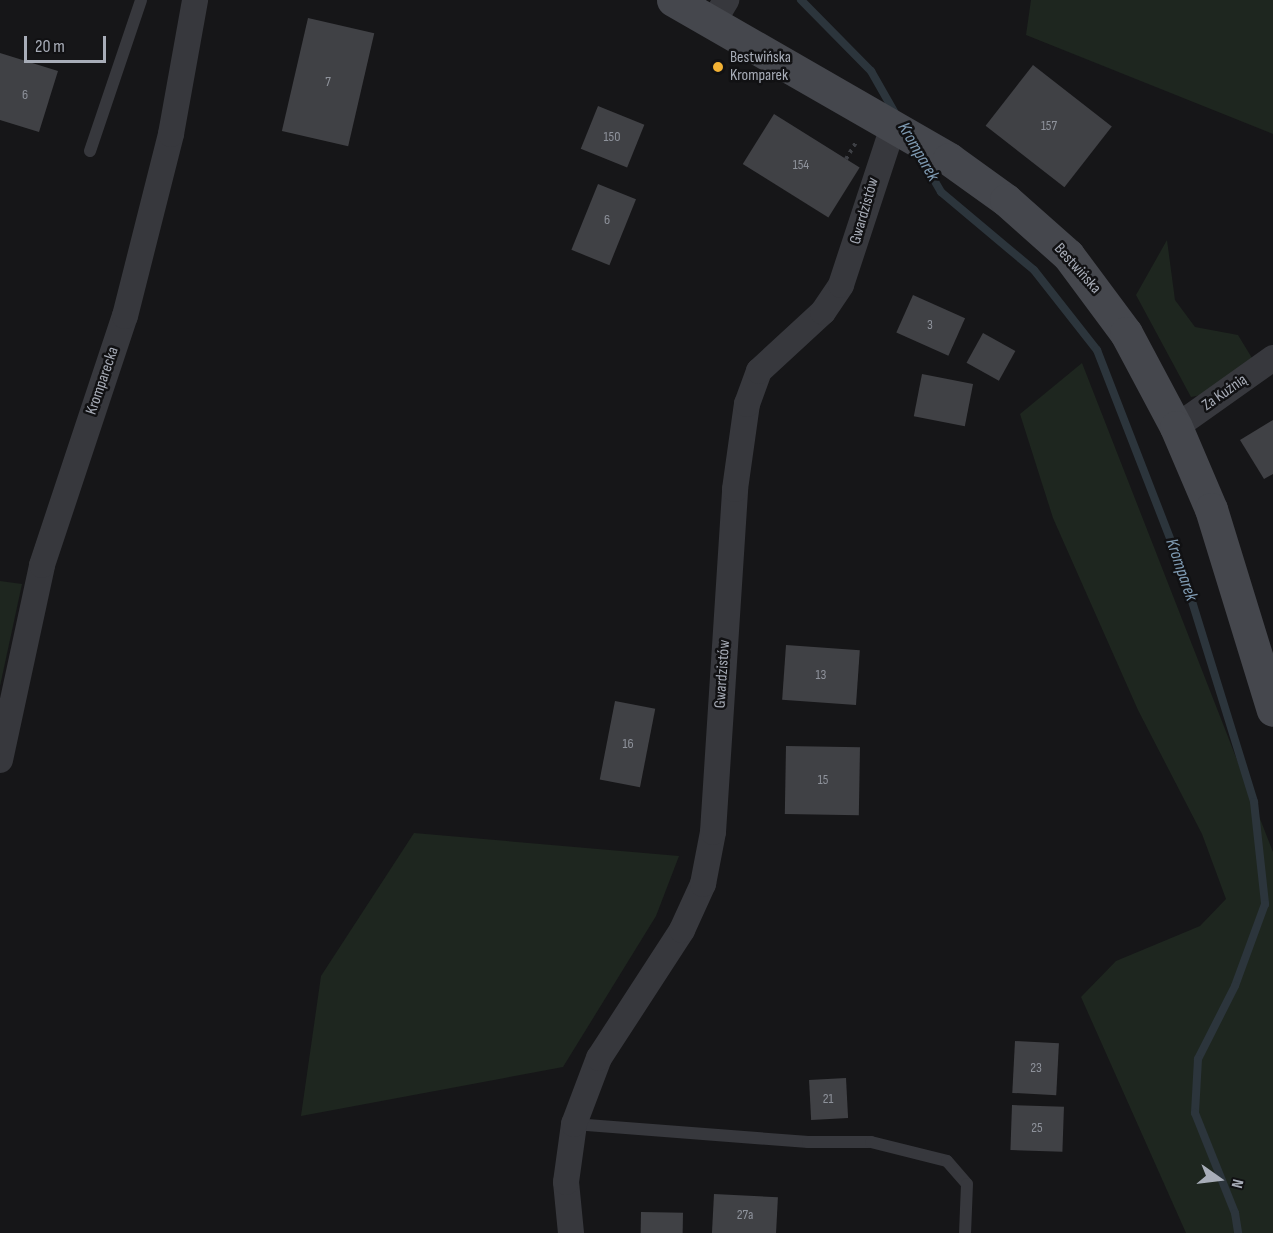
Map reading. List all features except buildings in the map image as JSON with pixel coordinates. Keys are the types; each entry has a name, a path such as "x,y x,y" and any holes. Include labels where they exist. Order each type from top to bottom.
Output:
{"street":[{"name":"Kromparecka","path":"0,760 42,565 125,316 171,134 195,0"},
{"name":"Bestwińska","path":"674,0 719,11 950,159 1006,200 1068,255 1126,333 1176,427 1211,509 1273,710"},
{"name":"Gwardzistów","path":"571,1233 566,1182 574,1124 598,1058 682,930 703,884 713,832 735,489 747,404 759,371 823,312 841,285 894,124"},
{"name":"Za Kuźnią","path":"1176,427 1273,358"}],"lane":[{"path":"90,151 141,0"},
{"path":"574,1124 808,1142 871,1142 947,1161 967,1184 965,1233"}],"path":[{"path":"846,159 862,133"}],"shaded area":[{"path":"1031,0 1273,0 1273,134 1026,35"},
{"path":"1167,240 1175,300 1195,327 1238,335 1255,363 1206,394 1191,397 1136,295"},
{"path":"1082,363 1273,852 1273,1233 1186,1233 1081,997 1116,961 1200,926 1226,899 1202,834 1138,710 1053,518 1020,414"},
{"path":"0,581 22,584 0,686"},
{"path":"414,833 679,856 656,916 563,1067 301,1116 321,976"}],"waterway":[{"name":"Kromparek","path":"801,0 871,71 896,115"},
{"name":"Kromparek","path":"919,154 941,192 1034,270 1097,350 1182,569 1254,802 1265,904 1235,986 1198,1059 1195,1113 1235,1213 1238,1233"}],"place":[{"name":"Bestwińska Kromparek","path":"718,67"}]}
